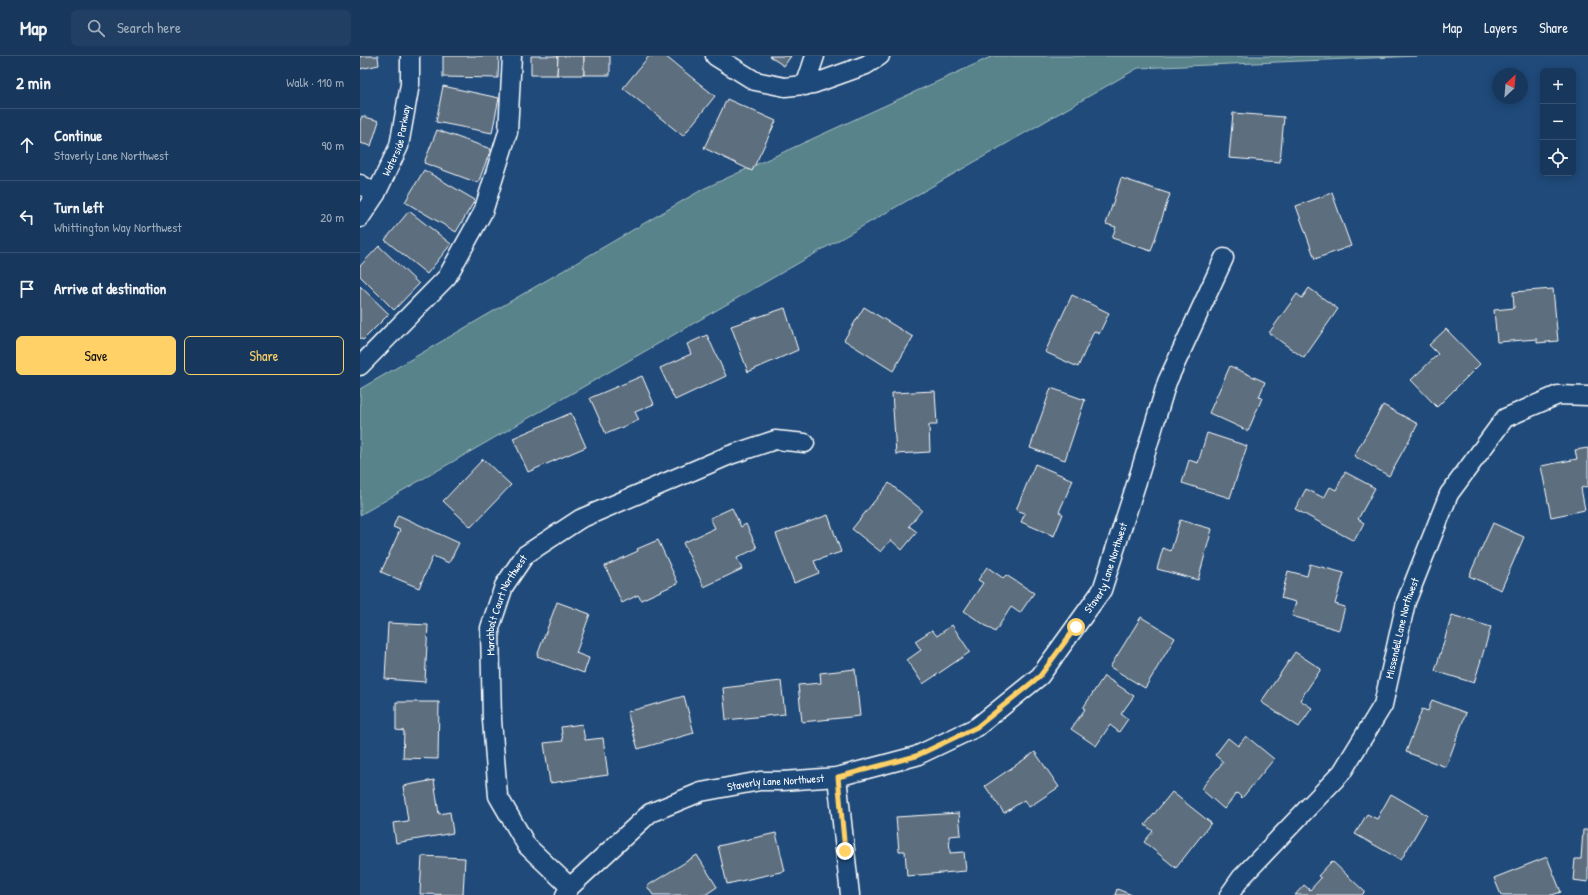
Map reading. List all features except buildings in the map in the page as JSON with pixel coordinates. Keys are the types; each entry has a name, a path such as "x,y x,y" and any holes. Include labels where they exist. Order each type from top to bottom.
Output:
{"street":[{"name":"Waterside Parkway","path":"360,218 376,194 398,146 410,84 410,56"},
{"path":"360,366 447,277 482,212 508,132 513,62 512,56"},
{"path":"715,56 755,81 785,87 813,84 866,65 880,56"},
{"path":"805,86 815,56"},
{"path":"360,184 376,194"},
{"name":"Staverly Lane Northwest","path":"567,891 650,813 701,792 760,782 838,777 916,756 977,727 1040,676 1102,590 1167,382 1224,258"},
{"name":"Missendell Lane Northwest","path":"1229,895 1241,878 1342,772 1383,705 1406,602 1449,494 1505,418 1558,395 1588,396"},
{"name":"Marchbolt Court Northwest","path":"567,891 527,846 498,796 492,720 490,628 504,586 525,555 580,519 730,455 775,440 805,443"},
{"path":"838,777 850,895"}],"green space":[{"path":"993,56 1418,56 1138,68 360,515 360,389 703,189"}],"route":[{"path":"845,851 838,777 916,756 977,727 1040,676 1076,627"}]}
